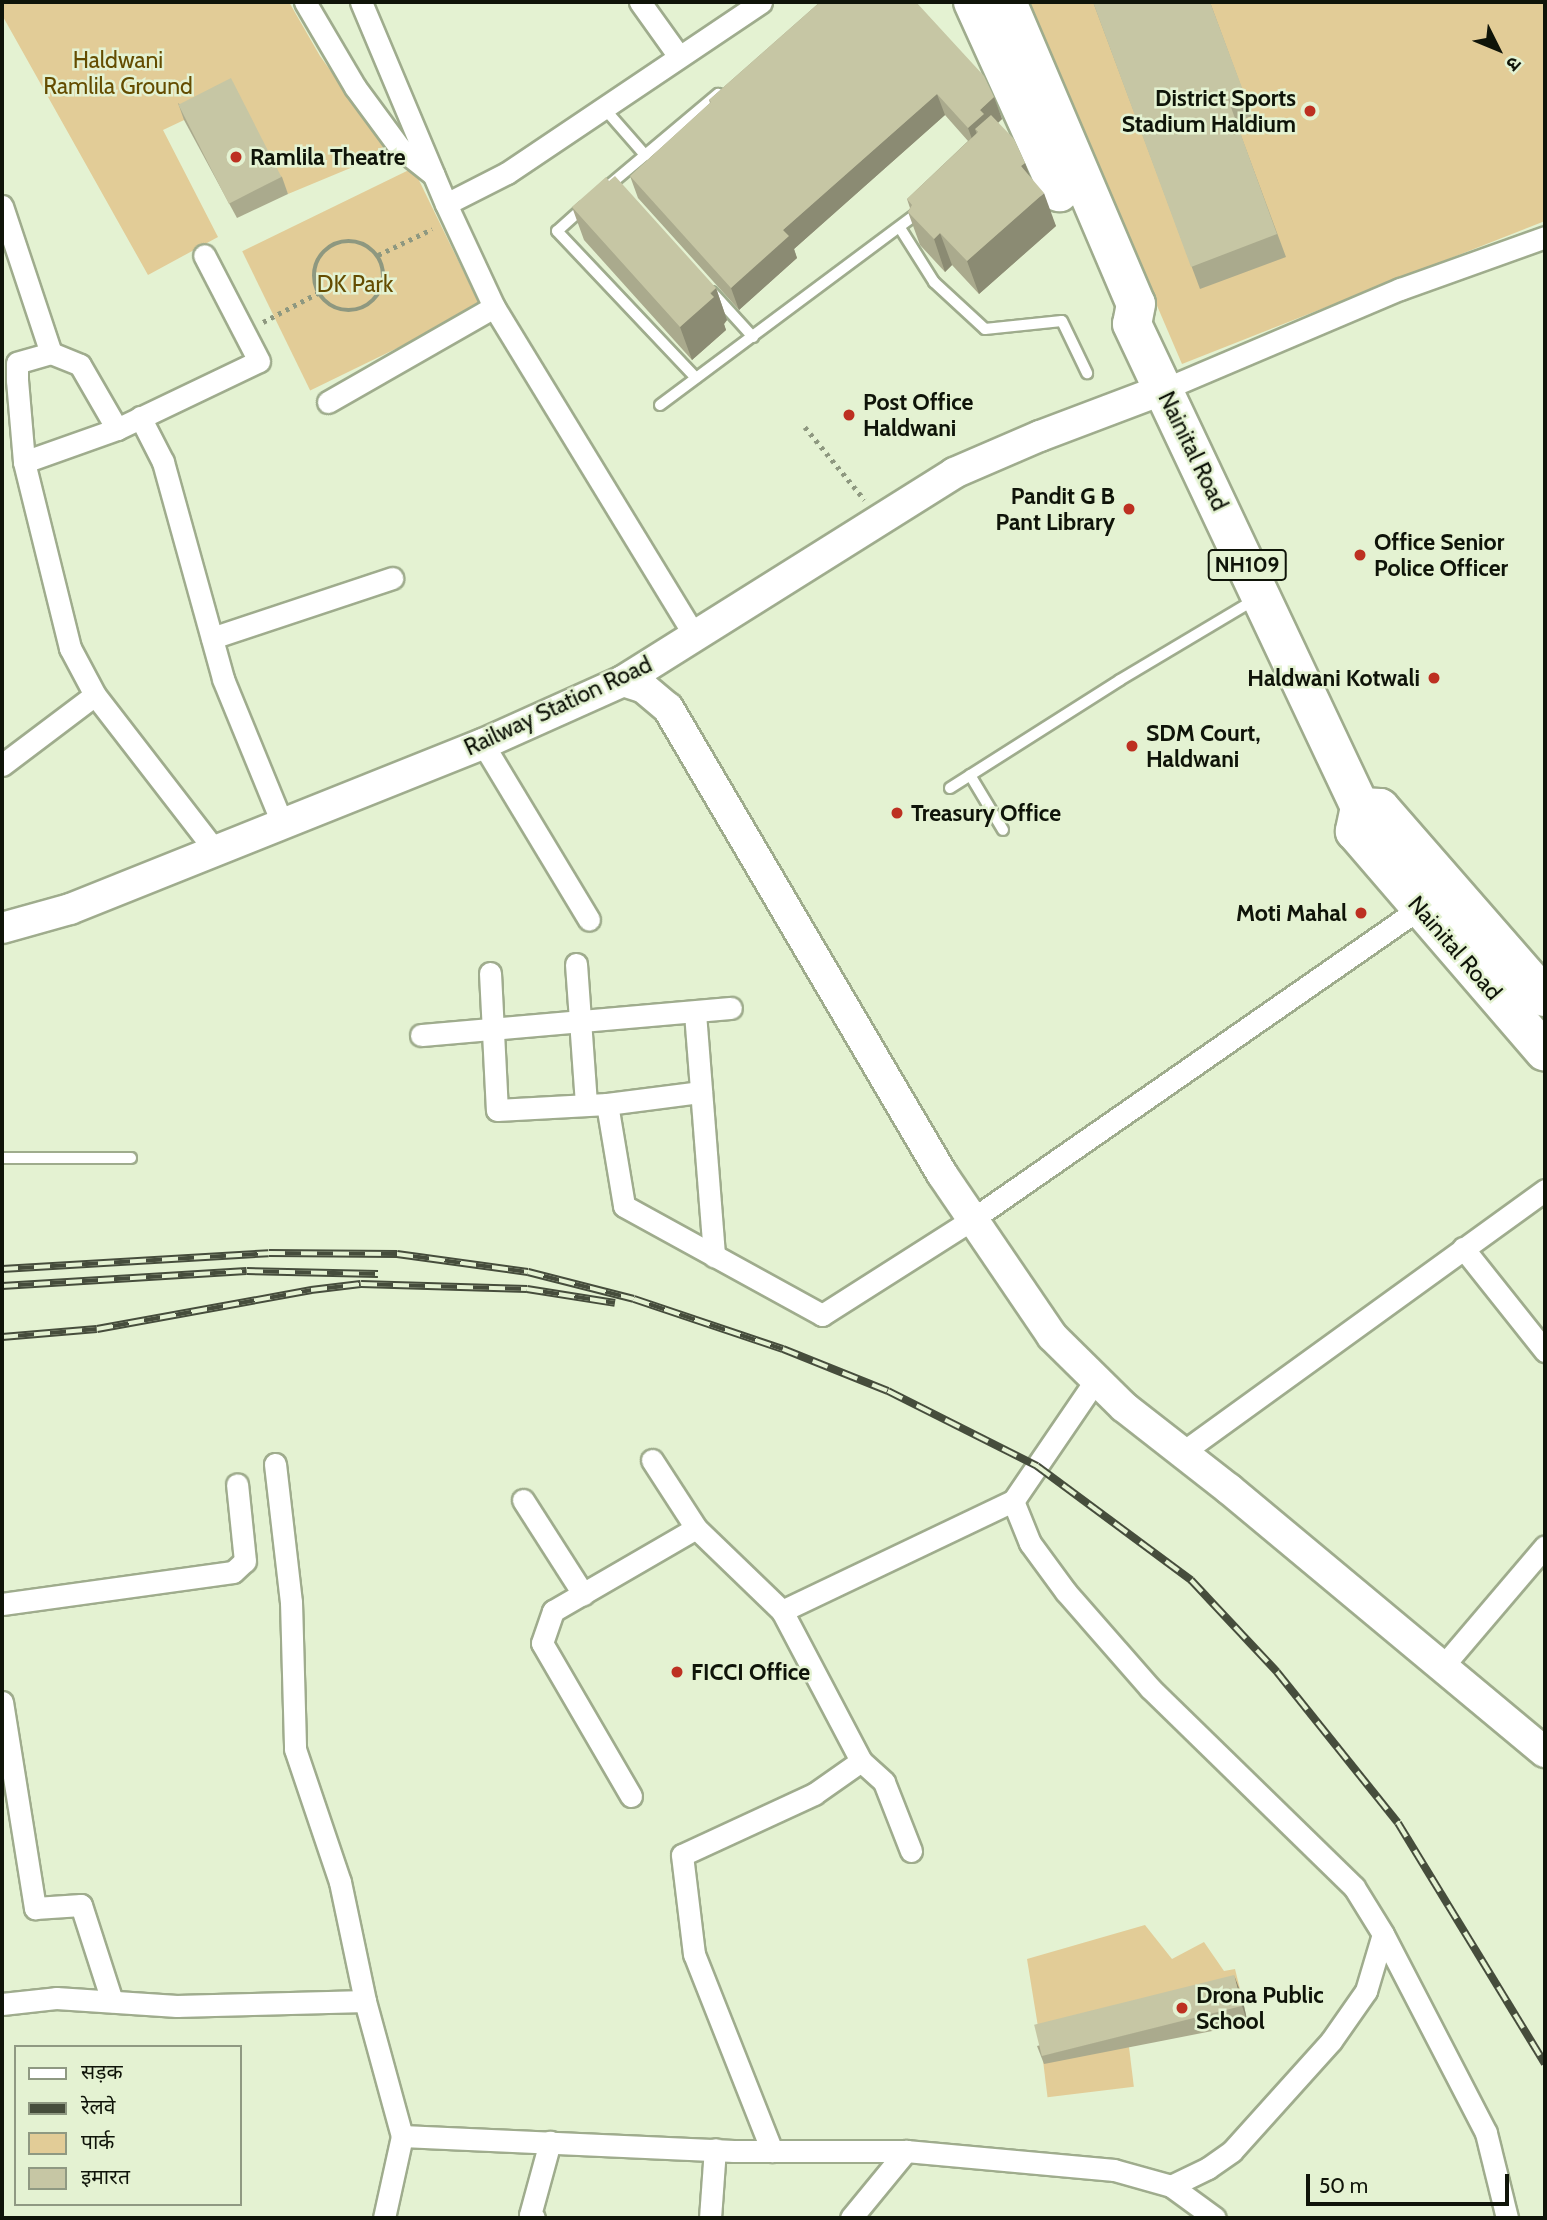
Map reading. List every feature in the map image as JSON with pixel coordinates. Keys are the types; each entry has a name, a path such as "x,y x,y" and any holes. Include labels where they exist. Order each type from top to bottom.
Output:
{"highway":[{"name":"Nainital Road","path":"973,2 1021,120 1112,316 1132,324"},
{"name":"Nainital Road","path":"1007,2 1136,304 1132,324 1360,807 1355,831 1543,1046"},
{"name":"Nainital Road","path":"1360,807 1380,808 1545,997"}],"street":[{"path":"305,2 355,87 400,148 436,177"},
{"path":"361,2 449,212 494,307 695,636"},
{"path":"640,2 678,55"},
{"path":"449,212 678,55 761,2"},
{"path":"2,206 51,353"},
{"path":"1162,390 1400,289 1545,237"},
{"path":"24,462 117,429 259,360 204,255"},
{"path":"328,402 494,307"},
{"path":"117,429 80,365 51,353 9,363 24,462 70,648 95,695 215,850"},
{"name":"Railway Station Road","path":"2,928 70,909 483,744 623,681 954,473 1040,436 1162,390"},
{"path":"140,417 163,462 223,679 282,823"},
{"path":"212,638 391,578"},
{"path":"623,681 644,688 668,708 942,1174 1052,1336 1095,1381 1443,1665 1545,1752"},
{"path":"2,765 95,695"},
{"path":"483,744 589,920"},
{"path":"576,964 580,1023 596,1104 624,1206 822,1315 974,1218 1420,908"},
{"path":"490,973 497,1111 596,1104 701,1092"},
{"path":"421,1035 731,1008"},
{"path":"695,1013 714,1256"},
{"path":"1182,1452 1545,1190"},
{"path":"1463,1248 1545,1351"},
{"path":"782,1611 1013,1501 1095,1381"},
{"path":"652,1460 696,1528 782,1611 861,1761 884,1782 911,1852"},
{"path":"275,1464 291,1602 295,1749 340,1882 365,2000 402,2136 384,2218"},
{"path":"2,1604 233,1572 245,1561 237,1484"},
{"path":"523,1500 583,1594"},
{"path":"1013,1501 1030,1544 1066,1592 1150,1688 1354,1887 1383,1934 1486,2133 1507,2218"},
{"path":"632,1796 542,1643 553,1611 696,1528"},
{"path":"1443,1665 1545,1546"},
{"path":"2,1702 35,1908 81,1905 112,2001"},
{"path":"772,2151 694,1954 682,1855 814,1794 861,1761"},
{"path":"1171,2186 1208,2168 1232,2151 1331,2041 1366,1991 1383,1934"},
{"path":"2,2004 56,1998 177,2006 365,2000"},
{"path":"402,2136 715,2150 906,2151 1114,2170 1171,2186 1215,2218"},
{"path":"534,2218 530,2215 550,2142"},
{"path":"710,2218 715,2150"},
{"path":"851,2218 906,2151"}],"lane":[{"path":"696,378 557,231 728,86"},
{"path":"602,107 645,155"},
{"path":"613,182 622,192"},
{"path":"660,405 900,228 929,202"},
{"path":"900,228 934,282 985,329 1062,321 1087,373"},
{"path":"706,285 752,337"},
{"path":"950,788 1261,596"},
{"path":"970,775 1003,830"},
{"path":"2,1158 131,1158"}],"path":[{"path":"377,255 449,212"},
{"path":"359,242 377,255 383,265 383,288 369,306 346,312 325,303 318,293 314,270 326,250 335,244 359,242"},
{"path":"244,332 318,293"},
{"path":"805,427 881,519"}],"green space":[{"name":"Haldwani Ramlila Ground","path":"2,2 289,2 320,56 389,152 288,194 237,95 163,130 218,237 148,275 2,15"},
{"name":"District Sports Stadium Haldium","path":"1027,2 1545,2 1545,221 1182,364"},
{"name":"DK Park","path":"413,168 481,307 310,391 242,251"},
{"path":"1145,1925 1172,1959 1204,1942 1224,1971 1235,1969 1241,1993 1039,2033 1027,1959"},
{"path":"1129,2047 1134,2087 1048,2097 1043,2058"}],"building":[{"path":"820,2 916,2 984,76 994,97 980,110 984,114 968,128 937,94 783,230 789,236 731,288 630,176 711,102 709,100"},
{"path":"1093,2 1210,2 1244,93 1228,99 1277,234 1191,267"},
{"name":"Ramlila Theatre","path":"231,78 281,177 229,204 178,105"},
{"path":"991,115 1014,139 1025,163 1021,166 1044,193 967,261 940,233 934,239 908,212 912,205 907,199 978,132 975,129"},
{"path":"615,176 716,288 710,293 714,297 680,327 572,207 606,177 609,181"},
{"path":"1234,1975 1242,2006 1042,2056 1034,2025"}],"railway":[{"path":"2,1269 269,1253 397,1254 528,1272 634,1299 783,1349 888,1391 1037,1466 1191,1580 1277,1672 1398,1823 1545,2064"},
{"path":"2,1286 247,1271 378,1274"},
{"path":"2,1337 97,1329 311,1290 361,1284 527,1289 615,1303"}],"place":[{"name":"District Sports Stadium Haldium","path":"1310,111"},
{"name":"Ramlila Theatre","path":"236,157"},
{"name":"Post Office Haldwani","path":"849,415"},
{"name":"Pandit G B Pant Library","path":"1129,509"},
{"name":"Office Senior Police Officer","path":"1360,555"},
{"name":"Haldwani Kotwali","path":"1434,678"},
{"name":"SDM Court, Haldwani","path":"1132,746"},
{"name":"Treasury Office","path":"897,813"},
{"name":"Moti Mahal","path":"1361,913"},
{"name":"FICCI Office","path":"677,1672"},
{"name":"Drona Public School","path":"1182,2008"}]}
